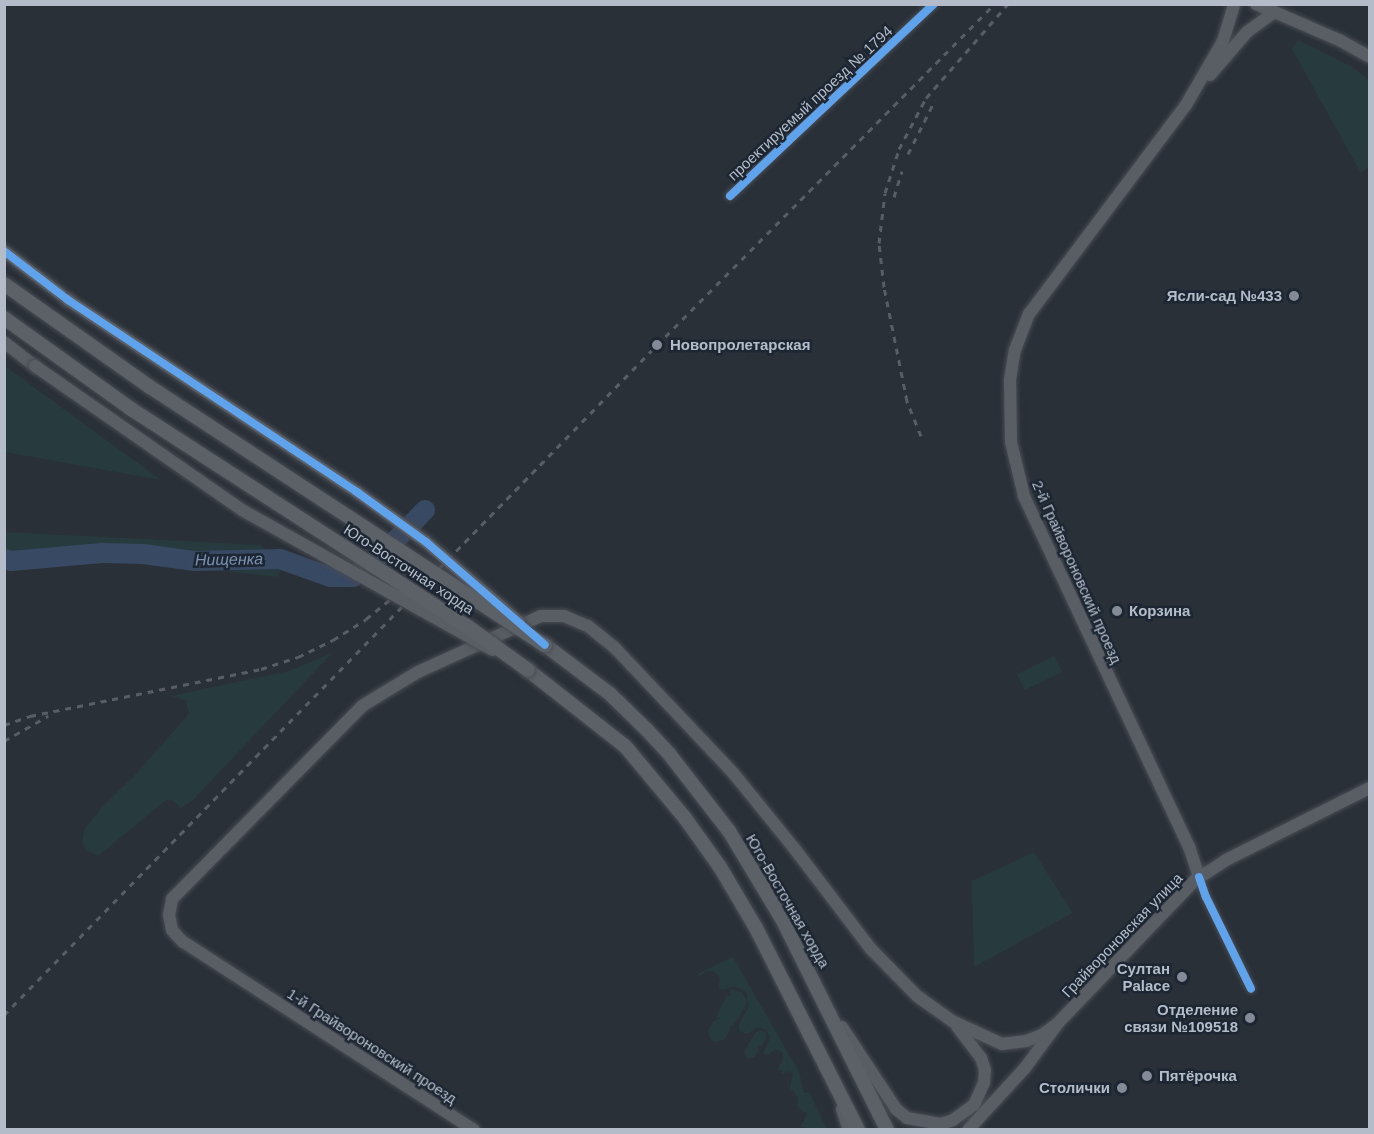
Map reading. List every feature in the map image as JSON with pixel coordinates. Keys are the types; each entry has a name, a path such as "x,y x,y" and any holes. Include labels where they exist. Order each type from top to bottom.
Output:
{"main road":[{"name":"2-й Грайвороновский проезд","path":"1199,876 1189,847 1024,496 1011,442 1010,380 1015,350 1029,314 1131,181 1193,94 1223,41 1234,4"},
{"path":"1256,4 1341,41 1370,57"},
{"path":"1193,94 1244,35 1275,12"},
{"path":"4,251 68,300 357,492 417,536 544,645"},
{"name":"Юго-Восточная хорда","path":"4,284 150,387 544,645 610,694 655,738 689,778 756,873 820,993 887,1130"},
{"name":"Юго-Восточная хорда","path":"4,318 131,409 467,626 590,716 625,746 685,818 720,867 756,928 858,1130"},
{"path":"4,342 242,510 528,670"},
{"name":"1-й Грайвороновский проезд","path":"474,1130 183,942 172,930 169,915 172,899 362,706 418,672 541,616 564,616 588,626 615,648 734,774 871,949 917,996 952,1021"},
{"name":"Грайвороновская улица","path":"1058,1023 1199,876 1226,860 1370,788"},
{"path":"820,993 889,1101 907,1118 924,1123 940,1124 964,1114 974,1106 984,1083 985,1070 981,1058 952,1021"},
{"path":"952,1021 1002,1044 1026,1041 1042,1035 1058,1023"},
{"path":"968,1130 1025,1068 1058,1023"},
{"path":"829,1071 849,1130"}],"street":[{"name":"проектируемый проезд № 1794","path":"730,196 934,4"},
{"path":"1199,876 1210,906 1251,988"}],"green space":[{"path":"1298,40 1352,67 1369,80 1369,166 1361,173 1292,49"},
{"path":"5,366 161,480 5,452"},
{"path":"5,532 261,545 281,568 278,577 132,561 5,555"},
{"path":"332,653 192,801 181,808 173,801 166,800 98,856 87,850 82,842 84,830 102,807 134,776 189,714 186,700 171,696 289,671"},
{"path":"1054,656 1062,672 1025,690 1017,674"},
{"path":"1034,852 1073,913 974,967 972,881"},
{"path":"733,957 799,1072 804,1093 809,1092 827,1129 806,1129 801,1126 807,1114 797,1106 798,1097 790,1088 793,1074 789,1071 782,1074 782,1070 777,1070 783,1059 783,1053 776,1049 767,1055 763,1053 770,1038 767,1030 758,1027 747,1034 739,1031 739,1024 749,1006 746,992 735,986 722,990 719,988 720,978 714,971 707,971 700,976 697,974"},
{"path":"730,989 742,992 746,999 746,1006 732,1027 730,1025 730,1031 724,1040 714,1042 708,1031 714,1021 720,1018 716,1017 726,996 732,995"},
{"path":"761,1030 766,1033 766,1039 761,1047 759,1045 759,1051 755,1057 747,1059 744,1051 756,1032"}],"waterway":[{"name":"Нищенка","path":"4,559 11,561 102,553 143,554 194,561 280,559 330,577 353,577 381,555 425,510"}],"railway":[{"path":"4,1015 657,345 994,4"},
{"path":"921,436 907,401 884,287 879,243 885,193 899,149 926,98 1008,4"},
{"path":"908,154 935,100"},
{"path":"894,197 902,171"},
{"path":"4,725 30,716 261,669 298,657 333,640 366,619 397,594"},
{"path":"4,741 48,716"}],"cycle path":[{"path":"730,196 934,4"},
{"path":"4,251 68,300 357,492 426,542 545,645"},
{"path":"1199,877 1206,897 1251,989"}],"place":[{"name":"Ясли-сад №433","path":"1294,296"},
{"name":"Новопролетарская","path":"657,345"},
{"name":"Корзина","path":"1117,611"},
{"name":"Султан Palace","path":"1182,977"},
{"name":"Отделение связи №109518","path":"1250,1018"},
{"name":"Пятёрочка","path":"1147,1076"},
{"name":"Столички","path":"1122,1088"}]}
